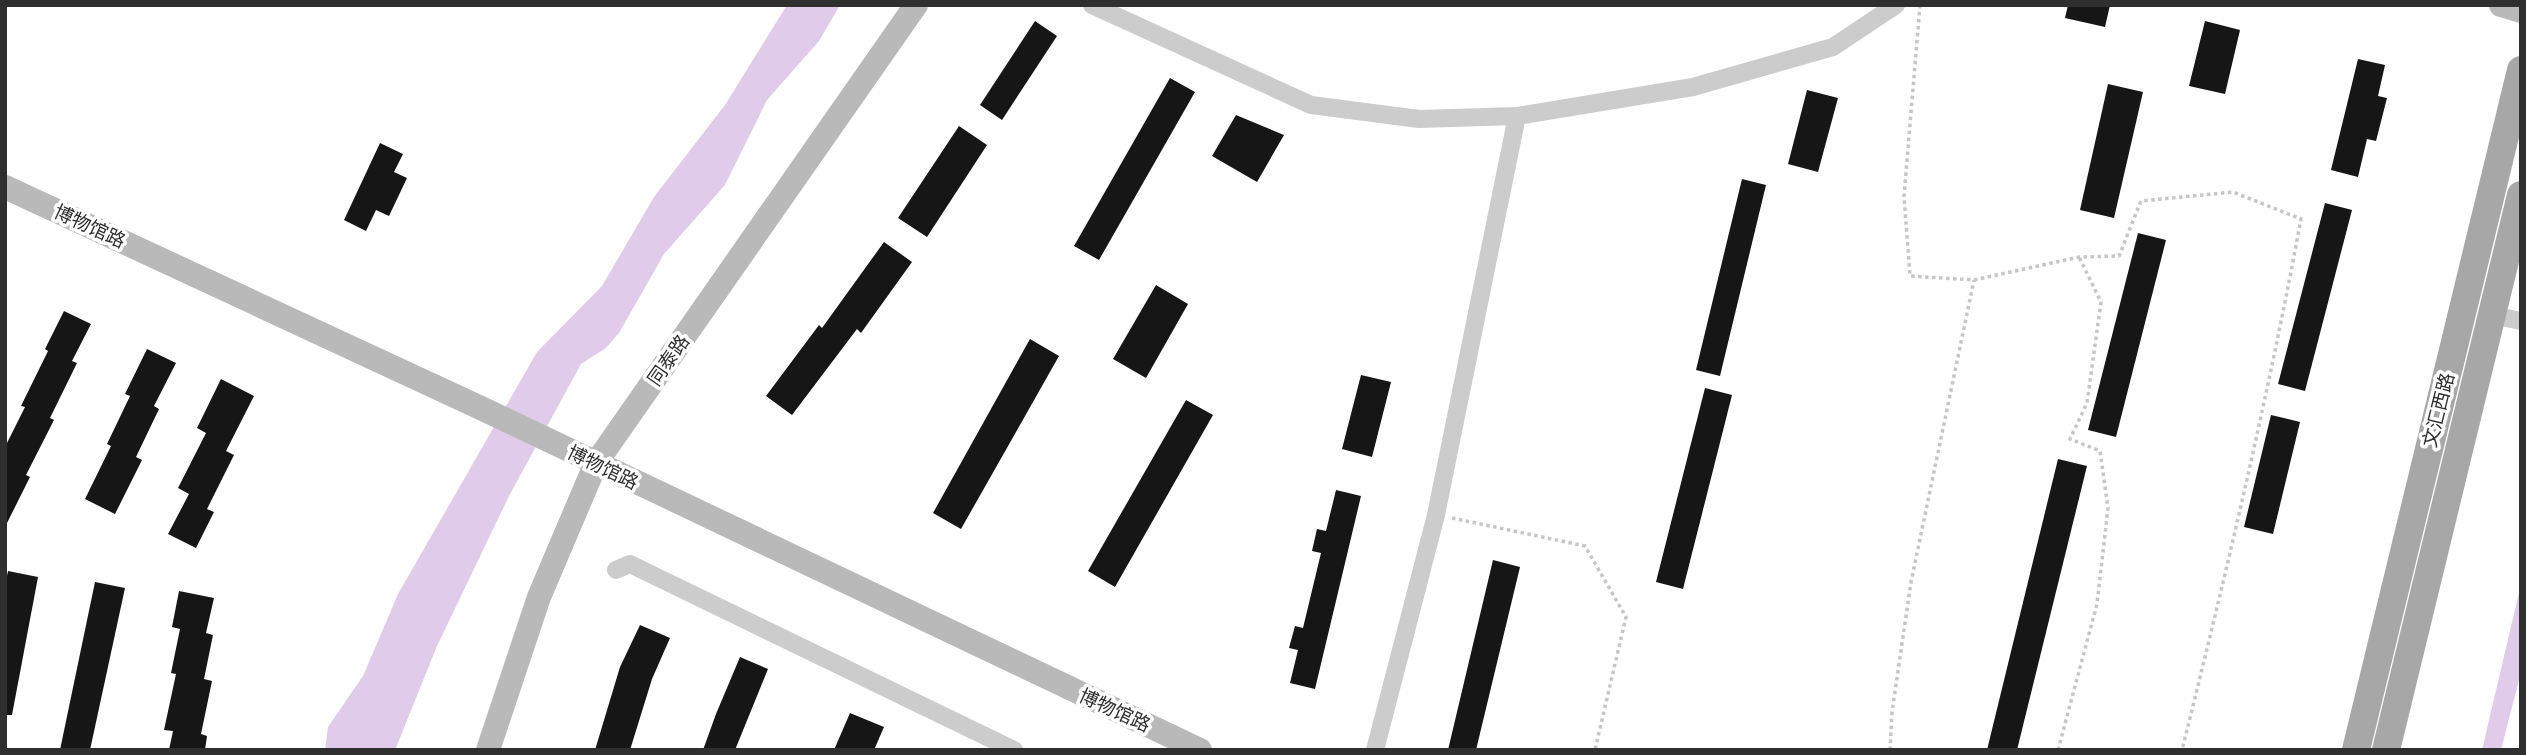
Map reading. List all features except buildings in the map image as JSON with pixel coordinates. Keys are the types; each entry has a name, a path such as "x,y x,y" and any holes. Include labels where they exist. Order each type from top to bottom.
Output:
{"main road":[{"name":"文汇西路","path":"2356,750 2521,69"},
{"name":"文汇西路","path":"2386,750 2521,195"}],"street":[{"name":"同泰路","path":"488,750 539,597 596,463 916,5"},
{"path":"1092,5 1311,105 1419,119 1517,116 1693,87 1833,47 1896,5"},
{"path":"2501,5 2521,11"},
{"path":"1375,750 1436,515 1517,116"},
{"name":"博物馆路","path":"5,187 550,441 1200,750"},
{"path":"2492,315 2521,321"},
{"path":"616,570 630,564 1014,750"}],"path":[{"path":"1920,5 1904,196 1910,276 1974,280 2079,257 2119,256 2141,201 2233,192 2301,219 2227,571 2182,750"},
{"path":"2058,750 2097,604 2108,508 2100,451 2070,439 2087,403 2101,302 2079,257"},
{"path":"1890,750 1892,712 1911,582 1974,280"},
{"path":"1436,515 1584,546 1626,617 1595,750"}],"shaded area":[{"path":"787,5 840,5 819,41 767,100 725,185 664,254 619,333 606,348 581,364 509,496 437,646 395,750 325,750 328,727 363,676 398,594 537,352 602,286 654,197 725,105"},
{"path":"2521,584 2521,672 2501,750 2482,750"}]}
